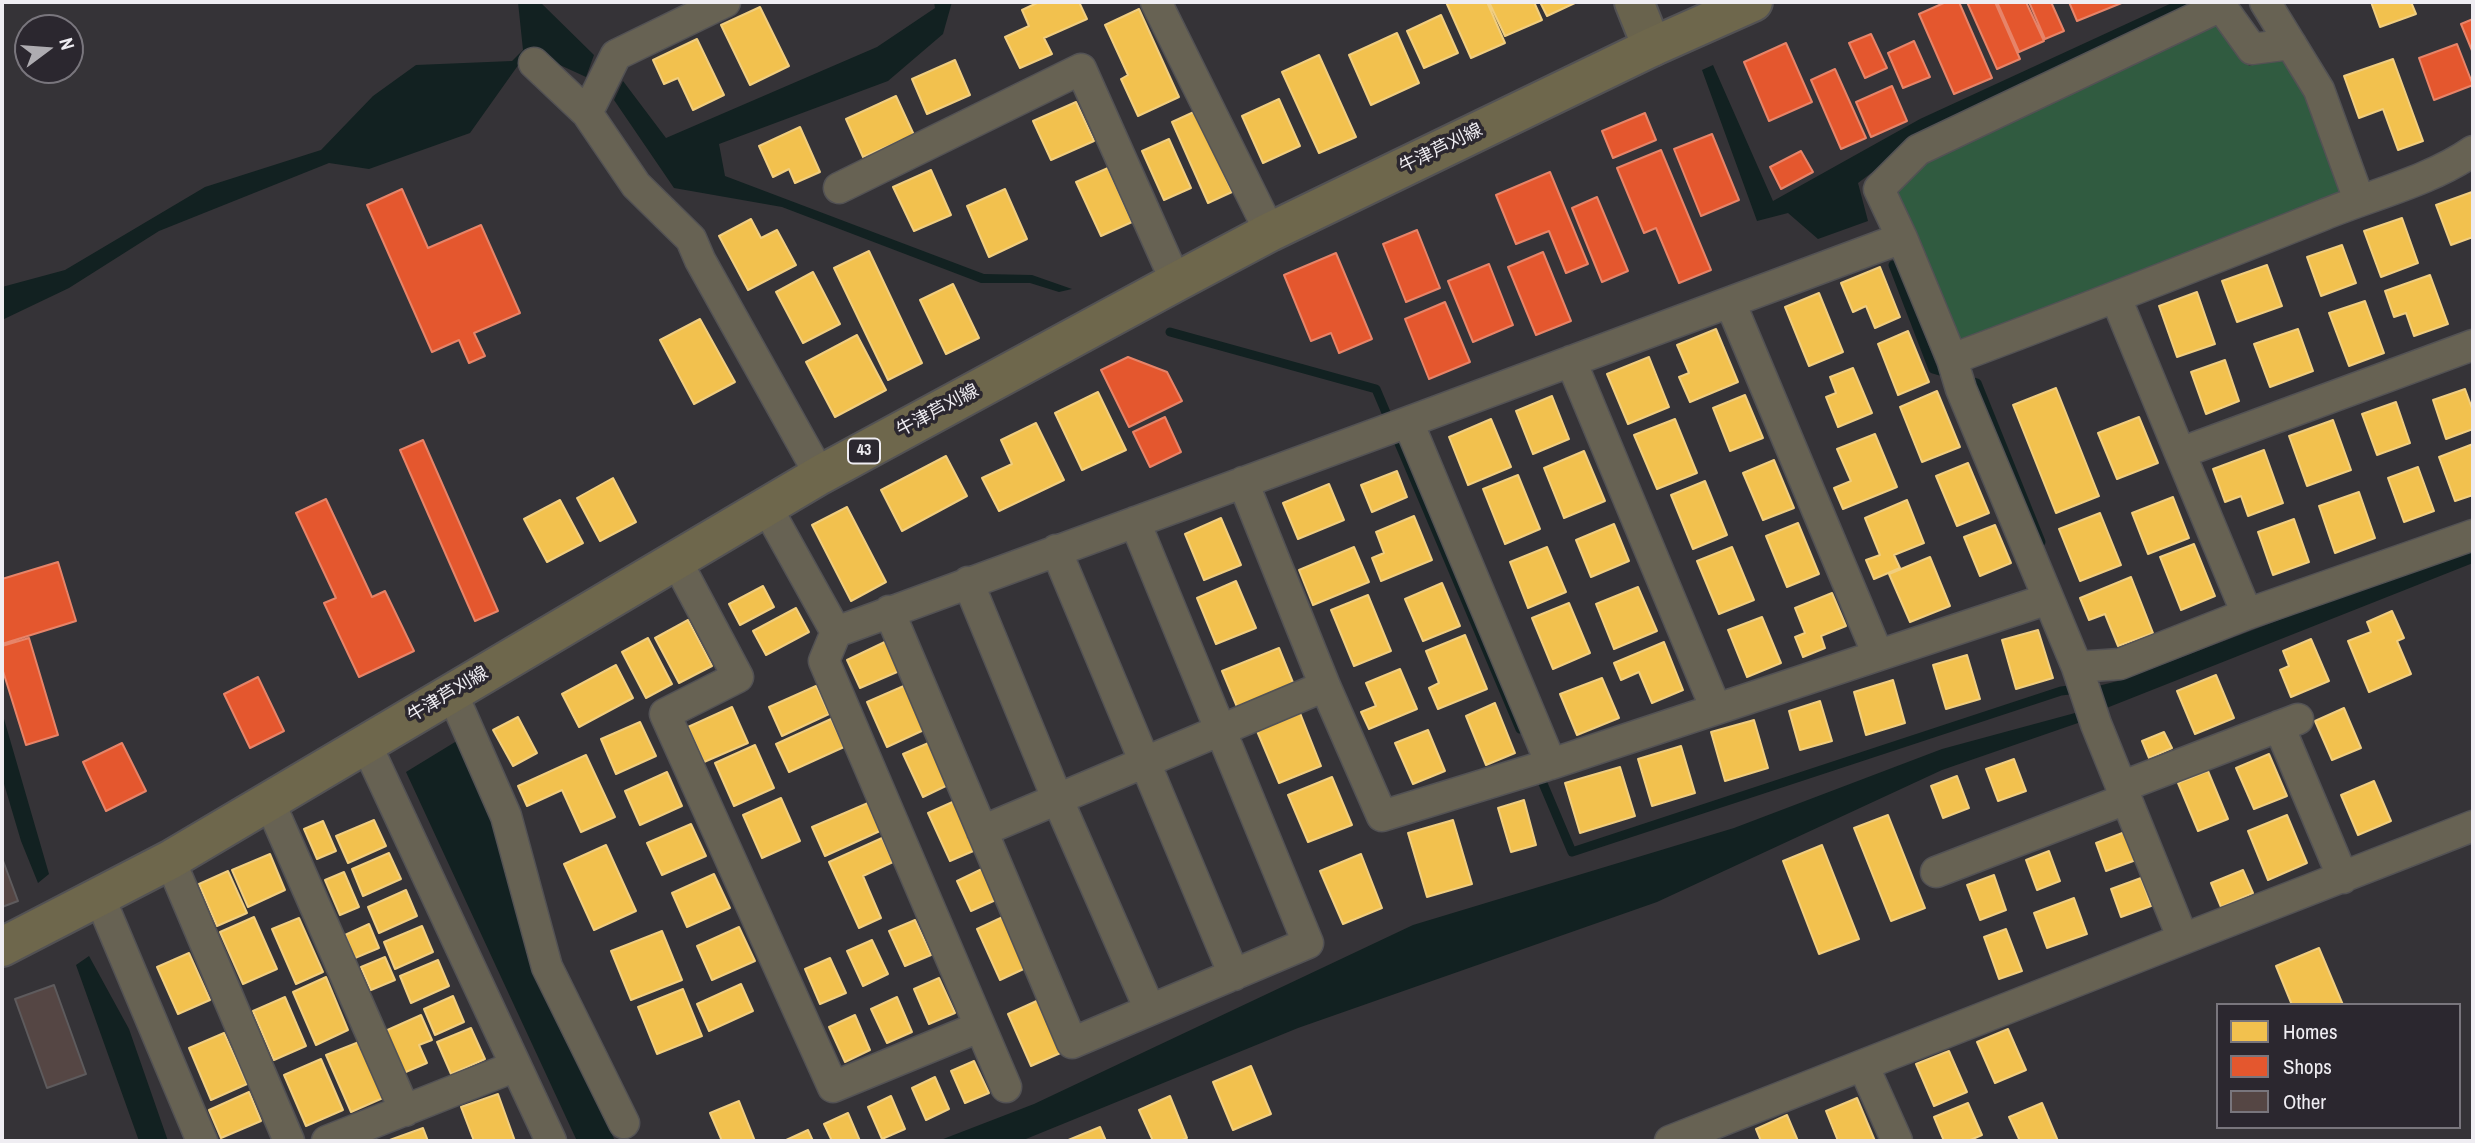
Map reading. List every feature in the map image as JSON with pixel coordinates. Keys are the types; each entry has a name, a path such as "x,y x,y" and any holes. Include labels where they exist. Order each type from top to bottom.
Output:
{"main road":[{"name":"牛津芦刈線","path":"2,947 170,860 820,475 1176,282 1270,232 1652,47 1753,2"}],"street":[{"path":"587,113 616,55 725,2"},
{"path":"1156,2 1270,232"},
{"path":"1633,2 1652,47"},
{"path":"2264,2 2319,90 2359,200"},
{"path":"2183,939 2096,724 2086,670 2048,598 1961,389 1952,359 1879,189 1918,150 2221,6 2252,49 2291,44"},
{"path":"534,63 587,113 636,185 691,239 700,260 820,475"},
{"path":"839,188 1081,69 1176,282"},
{"path":"1952,359 2116,298 2452,165 2473,151"},
{"path":"1006,1087 824,661 836,632 1397,427 1902,238"},
{"path":"2116,298 2248,614"},
{"path":"1730,302 1878,655"},
{"path":"2180,453 2473,345"},
{"path":"1572,362 1716,709"},
{"path":"1397,427 1541,767"},
{"path":"1243,482 1325,686 1382,816 1541,767 2048,598"},
{"path":"766,506 836,632"},
{"path":"889,611 1072,1043 1308,943 1135,522"},
{"path":"2086,670 2120,664 2248,614 2473,535"},
{"path":"1056,550 1234,975"},
{"path":"676,560 738,677 665,714 833,1087 979,1027"},
{"path":"968,582 1057,799 1150,1010"},
{"path":"982,831 1325,686"},
{"path":"452,693 506,816 548,967 624,1123"},
{"path":"1936,872 2289,723 2343,878"},
{"path":"366,744 551,1141"},
{"path":"269,802 405,1111"},
{"path":"1670,1141 1707,1134 1863,1065 2473,826"},
{"path":"170,860 289,1141"},
{"path":"99,896 202,1141"},
{"path":"1863,1065 1897,1141"},
{"path":"327,1141 516,1066"}],"green space":[{"path":"2216,18 2249,66 2279,56 2303,92 2346,197 1960,340 1894,188 1923,162"}],"shaded area":[{"path":"518,2 540,2 594,55 586,77 536,54 519,64 470,133 369,169 329,163 159,231 69,288 2,320 2,287 65,270 205,187 321,150 373,96 416,65 512,61 523,50"},
{"path":"934,2 952,2 943,34 888,81 719,144 725,176 984,274 1032,275 1072,289 1059,292 1030,283 981,283 782,207 674,188 614,100 623,81 666,138 877,47 935,8"},
{"path":"2174,2 2203,2 1911,143 1858,183 1868,221 1818,239 1788,213 1757,221 1702,70 1713,65 1773,201 1920,119"},
{"path":"2473,546 2473,563 2109,707 2078,723 1942,770 1657,902 1298,1028 1021,1141 938,1141 1034,1104 1413,925 1734,828 1942,749 2075,713 2100,701 2098,686 2122,680"},
{"path":"2,712 49,874 38,883 21,841 2,777"},
{"path":"460,739 494,818 536,971 615,1141 577,1141 406,772"},
{"path":"89,956 129,1029 168,1141 139,1141 76,965"}],"building: Homes":[{"path":"1039,2 1079,2 1087,19 1044,38 1052,54 1020,68 1005,37 1029,26 1022,10"},
{"path":"1446,2 1487,2 1505,43 1471,58"},
{"path":"1489,2 1534,2 1542,20 1505,36"},
{"path":"1540,2 1577,2 1547,16"},
{"path":"2371,2 2411,2 2416,14 2380,27"},
{"path":"760,7 789,66 750,85 721,25"},
{"path":"1139,9 1179,97 1138,116 1121,79 1128,75 1105,25"},
{"path":"1441,15 1458,53 1424,68 1407,31"},
{"path":"1397,33 1419,83 1371,105 1349,55"},
{"path":"697,39 724,95 693,110 678,78 664,84 653,60"},
{"path":"1319,55 1356,137 1319,153 1282,72"},
{"path":"2393,59 2423,141 2398,150 2383,109 2359,118 2344,76"},
{"path":"955,60 970,95 927,114 912,79"},
{"path":"896,96 914,135 863,157 846,119"},
{"path":"1279,99 1300,146 1263,163 1242,116"},
{"path":"1076,102 1094,141 1051,160 1033,121"},
{"path":"1196,111 1232,192 1208,203 1172,122"},
{"path":"800,127 820,172 795,183 789,169 773,177 759,146"},
{"path":"1169,139 1191,188 1164,200 1142,151"},
{"path":"1108,168 1132,222 1101,236 1076,182"},
{"path":"931,170 951,215 914,231 893,187"},
{"path":"1005,189 1027,239 989,257 967,206"},
{"path":"2472,192 2473,237 2451,245 2436,205"},
{"path":"2402,218 2418,263 2381,277 2364,231"},
{"path":"751,219 761,238 777,230 796,265 748,290 719,236"},
{"path":"2342,245 2356,283 2321,296 2307,257"},
{"path":"869,251 922,363 888,380 834,268"},
{"path":"2267,265 2282,306 2237,322 2222,281"},
{"path":"1880,267 1900,317 1875,328 1866,306 1853,312 1841,283"},
{"path":"813,272 840,324 803,343 776,292"},
{"path":"2430,275 2448,324 2414,336 2406,313 2394,317 2385,291"},
{"path":"953,284 979,338 946,354 920,300"},
{"path":"2197,292 2215,344 2177,357 2159,306"},
{"path":"1819,293 1843,352 1809,366 1785,307"},
{"path":"2365,301 2384,353 2349,366 2329,313"},
{"path":"700,319 735,382 694,404 660,340"},
{"path":"1716,329 1738,382 1690,402 1679,377 1689,373 1677,345"},
{"path":"2298,329 2313,371 2270,387 2254,344"},
{"path":"1908,331 1929,382 1898,395 1878,344"},
{"path":"857,335 886,390 835,417 806,362"},
{"path":"1649,357 1669,407 1628,424 1607,374"},
{"path":"2225,360 2239,401 2206,414 2191,372"},
{"path":"1853,368 1872,413 1838,427 1826,397 1836,393 1830,377"},
{"path":"2056,388 2099,496 2056,513 2013,405"},
{"path":"2465,389 2473,411 2473,429 2446,439 2433,400"},
{"path":"1937,391 1960,447 1922,462 1900,407"},
{"path":"1098,392 1126,450 1082,470 1055,413"},
{"path":"1745,395 1763,438 1730,451 1713,408"},
{"path":"1552,396 1569,439 1533,454 1516,411"},
{"path":"2396,402 2410,443 2377,455 2362,414"},
{"path":"2139,417 2158,463 2117,479 2098,433"},
{"path":"1491,419 1511,467 1468,485 1449,437"},
{"path":"1675,419 1697,473 1657,489 1634,435"},
{"path":"2333,420 2351,470 2307,486 2289,436"},
{"path":"1036,423 1064,480 999,511 982,478 1012,464 1001,440"},
{"path":"1875,434 1897,487 1843,509 1834,488 1851,481 1837,449"},
{"path":"2473,444 2473,495 2455,501 2439,457"},
{"path":"2264,450 2283,503 2248,516 2241,496 2225,502 2213,469"},
{"path":"1584,451 1605,501 1564,518 1544,468"},
{"path":"946,456 967,496 902,531 881,490"},
{"path":"1774,460 1794,508 1763,520 1743,473"},
{"path":"1968,463 1989,513 1957,526 1936,476"},
{"path":"2418,467 2434,511 2404,522 2388,478"},
{"path":"1397,471 1407,497 1372,512 1361,485"},
{"path":"1518,475 1540,529 1505,544 1483,489"},
{"path":"613,478 636,522 600,541 577,498"},
{"path":"1705,481 1727,535 1693,549 1671,495"},
{"path":"1329,484 1344,520 1298,539 1283,503"},
{"path":"2359,492 2375,538 2335,553 2319,506"},
{"path":"2173,497 2189,538 2148,554 2132,513"},
{"path":"560,500 583,543 547,562 524,519"},
{"path":"1907,500 1924,543 1894,555 1900,568 1874,579 1866,560 1880,555 1865,518"},
{"path":"847,507 886,582 851,601 812,525"},
{"path":"2100,513 2121,565 2080,581 2059,529"},
{"path":"1414,516 1432,560 1381,581 1372,558 1384,553 1376,532"},
{"path":"1221,518 1241,565 1204,580 1185,534"},
{"path":"2294,519 2309,562 2273,575 2258,532"},
{"path":"1798,523 1819,574 1787,587 1766,536"},
{"path":"1614,524 1629,561 1591,577 1576,540"},
{"path":"1995,525 2011,563 1980,576 1964,537"},
{"path":"2194,544 2215,596 2181,610 2160,557"},
{"path":"1354,547 1369,582 1313,605 1299,570"},
{"path":"1547,547 1566,592 1528,608 1510,562"},
{"path":"1732,547 1754,600 1719,614 1697,561"},
{"path":"1930,557 1950,606 1910,622 1889,574"},
{"path":"2131,577 2153,633 2118,646 2105,614 2089,620 2080,598"},
{"path":"1236,581 1256,628 1216,644 1197,598"},
{"path":"1442,583 1460,626 1423,641 1405,599"},
{"path":"763,586 774,607 740,625 729,604"},
{"path":"1638,587 1657,631 1614,649 1596,604"},
{"path":"1832,593 1846,626 1821,636 1825,648 1803,657 1795,637 1805,633 1795,608"},
{"path":"1368,595 1391,651 1354,666 1331,610"},
{"path":"1569,603 1590,653 1553,669 1532,618"},
{"path":"796,608 809,632 766,655 753,631"},
{"path":"2392,611 2404,638 2397,641 2411,674 2369,692 2348,641 2371,632 2367,622"},
{"path":"1762,617 1781,663 1747,677 1728,630"},
{"path":"688,620 712,666 679,683 655,638"},
{"path":"2038,630 2053,678 2016,689 2002,640"},
{"path":"1465,635 1487,689 1438,709 1429,688 1439,683 1426,651"},
{"path":"648,638 672,684 646,698 622,652"},
{"path":"891,639 904,669 860,688 847,660"},
{"path":"2311,639 2329,681 2291,697 2280,670 2289,666 2283,651"},
{"path":"1664,642 1683,690 1652,703 1639,672 1621,680 1614,663"},
{"path":"1279,648 1296,690 1240,714 1222,671"},
{"path":"1967,655 1980,699 1946,709 1933,665"},
{"path":"616,665 633,698 579,727 562,694"},
{"path":"1400,669 1417,709 1369,729 1361,712 1376,706 1366,683"},
{"path":"2216,675 2234,718 2195,734 2177,691"},
{"path":"1602,678 1619,718 1577,735 1560,694"},
{"path":"1893,680 1905,723 1866,735 1854,692"},
{"path":"906,685 926,729 887,747 867,702"},
{"path":"816,686 829,714 782,736 769,707"},
{"path":"1820,701 1832,741 1800,750 1789,711"},
{"path":"1495,703 1515,753 1486,765 1466,716"},
{"path":"732,707 748,743 704,762 688,727"},
{"path":"2344,708 2361,748 2332,760 2315,721"},
{"path":"1300,713 1321,766 1279,783 1257,731"},
{"path":"518,717 537,753 513,766 493,730"},
{"path":"831,719 844,747 789,772 776,744"},
{"path":"1754,720 1768,768 1725,781 1711,732"},
{"path":"640,722 656,756 616,774 601,739"},
{"path":"1428,730 1445,771 1413,784 1395,743"},
{"path":"2164,732 2172,748 2149,758 2142,741"},
{"path":"933,741 952,783 923,797 903,754"},
{"path":"755,745 774,788 734,806 715,763"},
{"path":"1681,746 1695,793 1652,806 1638,759"},
{"path":"2269,754 2287,796 2254,809 2236,768"},
{"path":"586,755 615,817 581,832 562,790 527,806 518,786"},
{"path":"2014,759 2026,791 1998,801 1986,769"},
{"path":"1620,767 1635,816 1580,833 1565,783"},
{"path":"2208,771 2228,819 2198,831 2178,783"},
{"path":"667,772 682,806 640,825 625,791"},
{"path":"1957,776 1969,808 1943,818 1931,786"},
{"path":"1332,777 1352,825 1308,842 1288,795"},
{"path":"2374,781 2391,821 2358,835 2341,795"},
{"path":"781,798 800,841 762,858 743,815"},
{"path":"957,800 978,849 950,861 928,813"},
{"path":"1524,800 1536,845 1511,852 1498,808"},
{"path":"868,803 880,831 825,856 812,827"},
{"path":"1888,815 1925,908 1891,921 1854,828"},
{"path":"2287,815 2307,863 2268,880 2248,831"},
{"path":"374,820 386,846 348,863 336,836"},
{"path":"1453,820 1472,884 1427,897 1408,833"},
{"path":"323,821 336,851 317,859 304,829"},
{"path":"691,824 706,856 662,875 647,843"},
{"path":"2125,832 2136,860 2106,871 2096,843"},
{"path":"882,838 893,862 863,876 881,918 859,928 829,862"},
{"path":"606,845 636,911 594,930 564,864"},
{"path":"1822,845 1859,939 1819,954 1783,861"},
{"path":"2049,851 2060,881 2037,890 2026,860"},
{"path":"389,853 401,879 363,896 352,869"},
{"path":"270,854 285,890 248,907 232,870"},
{"path":"1361,854 1382,908 1343,924 1320,871"},
{"path":"984,868 998,899 971,911 957,881"},
{"path":"2243,870 2253,893 2221,907 2211,883"},
{"path":"228,871 247,913 217,926 199,884"},
{"path":"344,872 359,907 340,915 325,880"},
{"path":"714,874 730,908 687,927 672,893"},
{"path":"1994,875 2006,910 1980,920 1967,885"},
{"path":"2141,878 2151,906 2121,917 2111,889"},
{"path":"406,890 417,916 379,933 368,907"},
{"path":"2074,898 2087,934 2047,948 2034,913"},
{"path":"1007,915 1030,966 1000,980 977,929"},
{"path":"254,917 277,969 243,984 220,932"},
{"path":"299,918 323,972 296,984 272,929"},
{"path":"915,920 931,955 905,966 889,931"},
{"path":"369,924 379,948 355,958 345,935"},
{"path":"422,926 433,952 395,969 384,942"},
{"path":"739,927 755,961 712,980 697,946"},
{"path":"2006,929 2022,971 1999,979 1984,937"},
{"path":"662,931 682,980 631,1000 611,951"},
{"path":"872,940 888,974 863,986 847,951"},
{"path":"2319,948 2342,1003 2291,1003 2276,966"},
{"path":"189,953 210,1000 178,1014 157,967"},
{"path":"385,957 395,980 371,990 361,967"},
{"path":"830,958 846,993 820,1004 805,969"},
{"path":"438,960 449,986 411,1003 400,976"},
{"path":"326,977 348,1030 316,1045 293,992"},
{"path":"939,978 955,1013 929,1024 914,989"},
{"path":"741,984 753,1011 709,1031 697,1004"},
{"path":"683,989 702,1036 657,1054 638,1007"},
{"path":"453,996 464,1022 435,1035 424,1009"},
{"path":"285,997 306,1046 274,1060 253,1011"},
{"path":"897,997 912,1032 887,1043 871,1009"},
{"path":"1041,999 1065,1051 1031,1066 1008,1014"},
{"path":"421,1015 432,1040 419,1045 427,1063 401,1074 383,1032"},
{"path":"855,1015 870,1050 845,1062 829,1027"},
{"path":"471,1028 485,1059 451,1074 437,1042"},
{"path":"2008,1029 2026,1070 1995,1083 1977,1042"},
{"path":"224,1033 247,1084 211,1100 189,1048"},
{"path":"359,1042 383,1098 351,1112 326,1055"},
{"path":"1949,1051 1967,1092 1934,1106 1916,1064"},
{"path":"321,1059 343,1110 306,1126 284,1075"},
{"path":"974,1061 989,1093 965,1103 951,1071"},
{"path":"1251,1066 1271,1114 1233,1130 1213,1082"},
{"path":"935,1077 949,1109 926,1120 912,1088"},
{"path":"249,1092 261,1121 221,1138 209,1110"},
{"path":"498,1094 515,1141 474,1141 461,1107"},
{"path":"891,1096 905,1129 882,1139 868,1107"},
{"path":"1170,1096 1187,1138 1180,1141 1153,1141 1139,1110"},
{"path":"1857,1098 1875,1141 1838,1141 1826,1111"},
{"path":"739,1101 755,1141 722,1141 710,1113"},
{"path":"1968,1103 1982,1135 1968,1141 1944,1141 1934,1117"},
{"path":"2042,1103 2058,1141 2020,1141 2009,1117"},
{"path":"848,1113 860,1141 832,1141 824,1124"},
{"path":"1787,1115 1798,1141 1761,1141 1756,1129"},
{"path":"1100,1127 1106,1141 1066,1141"},
{"path":"423,1128 428,1141 387,1141"},
{"path":"808,1130 813,1141 784,1141"}],"building: Shops":[{"path":"1946,2 1959,2 1992,78 1954,94 1919,14"},
{"path":"1967,2 1995,2 2020,59 1997,69"},
{"path":"1997,2 2026,2 2044,41 2019,52"},
{"path":"2029,2 2051,2 2064,31 2045,39"},
{"path":"2069,2 2124,2 2077,21"},
{"path":"2473,19 2473,53 2461,24"},
{"path":"1871,34 1887,68 1865,78 1849,43"},
{"path":"1914,41 1930,77 1903,88 1888,53"},
{"path":"1786,43 1812,102 1769,121 1744,62"},
{"path":"2457,44 2473,85 2434,100 2419,58"},
{"path":"1835,69 1866,138 1841,149 1811,80"},
{"path":"1892,86 1907,121 1871,137 1856,102"},
{"path":"1645,113 1656,140 1613,158 1602,131"},
{"path":"1712,134 1739,200 1701,216 1674,149"},
{"path":"1661,150 1711,270 1679,283 1656,228 1644,233 1617,168"},
{"path":"1801,151 1813,172 1781,189 1770,167"},
{"path":"1550,172 1588,264 1566,273 1549,231 1516,244 1496,195"},
{"path":"402,189 428,248 481,225 520,313 474,333 485,356 469,363 459,340 432,352 367,205"},
{"path":"1597,197 1628,271 1602,282 1572,208"},
{"path":"1417,230 1440,288 1406,302 1383,244"},
{"path":"1543,252 1571,321 1536,335 1508,267"},
{"path":"1336,253 1372,339 1339,353 1331,333 1311,341 1284,275"},
{"path":"1489,264 1513,325 1473,342 1448,281"},
{"path":"1445,302 1470,362 1429,379 1405,319"},
{"path":"1128,357 1167,372 1182,401 1129,427 1101,370"},
{"path":"1165,417 1181,452 1150,467 1133,432"},
{"path":"423,440 498,611 475,621 400,450"},
{"path":"326,499 372,597 385,591 414,651 359,677 324,603 336,598 296,513"},
{"path":"58,562 76,621 2,644 2,579"},
{"path":"29,638 58,735 26,745 2,668 2,646"},
{"path":"258,677 284,731 250,748 224,694"},
{"path":"122,743 146,791 106,811 83,762"}],"building: Other":[{"path":"2,858 18,901 2,907"},
{"path":"54,985 86,1074 47,1088 15,999"}],"waterway":[{"path":"1893,265 1933,369 1950,374"},
{"path":"1170,332 1376,389 1520,729"},
{"path":"1963,379 1977,383 2041,542"},
{"path":"1539,774 1572,852 2061,691 2078,689"}]}
